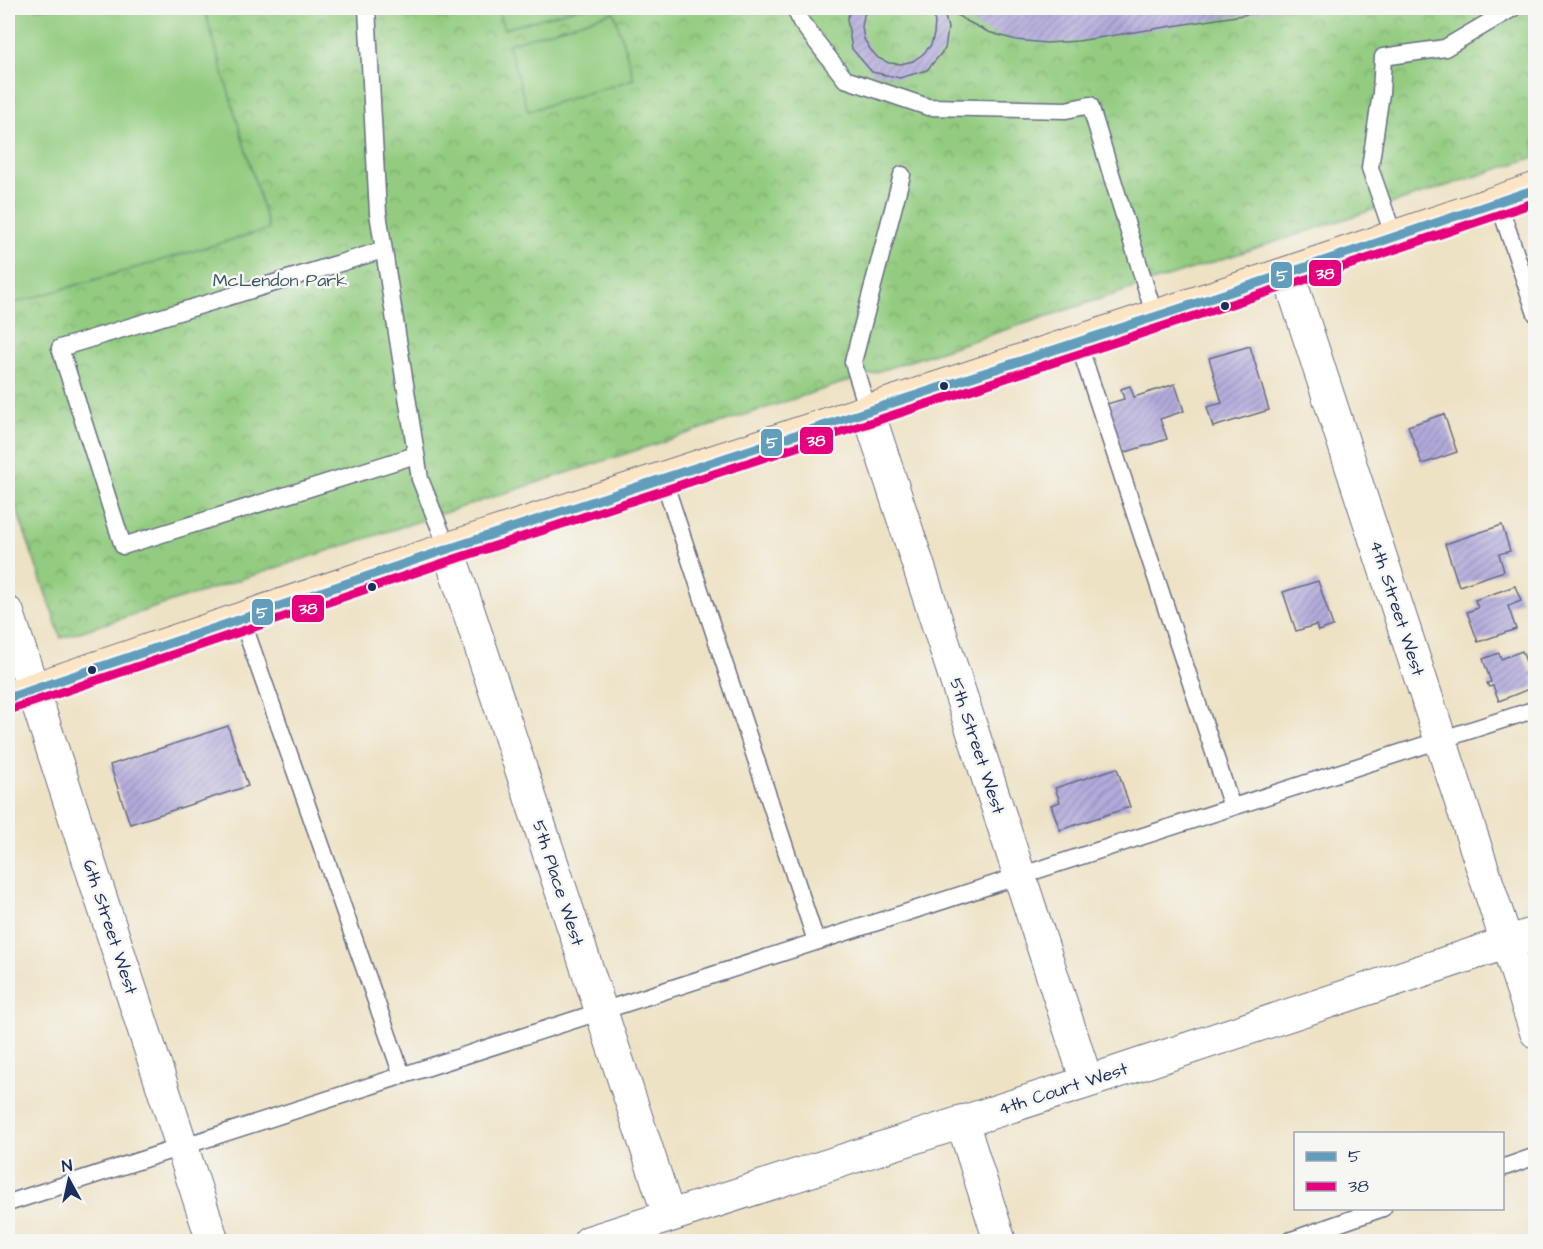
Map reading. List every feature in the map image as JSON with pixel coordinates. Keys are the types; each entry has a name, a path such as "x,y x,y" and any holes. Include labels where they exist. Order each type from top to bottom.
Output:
{"main road":[{"path":"20,694 448,549 1288,273 1536,189"}],"street":[{"name":"4th Street West","path":"1288,273 1440,740 1521,938 1536,1032"},
{"name":"5th Street West","path":"868,411 1087,1082"},
{"name":"5th Place West","path":"448,549 669,1216"},
{"name":"6th Street West","path":"8,613 20,694 182,1146 213,1242"},
{"name":"4th Court West","path":"589,1242 1087,1082 1521,938"},
{"path":"962,1121 1000,1242"}],"lane":[{"path":"367,8 378,213 383,250 420,479 448,549"},
{"path":"795,8 801,22 845,79 928,107 1066,110 1090,105 1155,317"},
{"path":"1394,237 1370,168 1381,93 1383,57 1445,48 1513,8"},
{"path":"868,411 853,362 902,176"},
{"path":"1498,201 1536,314"},
{"path":"383,250 60,348 123,546 416,455"},
{"path":"1078,342 1232,807"},
{"path":"663,478 816,941"},
{"path":"242,620 402,1075"},
{"path":"8,1203 1536,709"},
{"path":"1504,1168 1536,1156"},
{"path":"1286,1242 1380,1210"}],"green space":[{"name":"McLendon Park","path":"8,8 1535,8 1535,157 61,638 8,484"},
{"path":"8,8 204,8 269,229 8,305"},
{"path":"497,8 579,8 504,29"},
{"path":"614,12 634,79 528,111 508,44"}],"building":[{"path":"851,8 869,8 864,15 862,27 864,39 878,58 889,63 901,64 913,61 931,45 935,22 929,8 943,8 948,28 945,49 927,70 900,78 872,72 852,49 847,19"},
{"path":"948,8 1280,9 1078,41 1046,43 1016,40 988,32"},
{"path":"1250,346 1269,410 1213,427 1207,407 1222,403 1209,358"},
{"path":"1175,384 1184,411 1160,419 1167,439 1123,453 1107,404 1124,399 1121,389 1130,386 1134,397"},
{"path":"1444,414 1457,452 1422,464 1408,426"},
{"path":"1502,525 1510,551 1499,554 1504,571 1459,586 1445,544"},
{"path":"1318,581 1333,626 1318,631 1316,625 1296,631 1283,592"},
{"path":"1515,586 1521,601 1508,606 1516,629 1478,642 1467,612 1478,608 1475,600"},
{"path":"1522,651 1530,672 1534,671 1536,676 1532,677 1536,686 1499,701 1493,686 1489,687 1487,683 1491,682 1483,659 1499,653 1501,659"},
{"path":"228,726 248,786 130,824 110,765"},
{"path":"1117,768 1130,807 1060,830 1051,805 1060,802 1055,788"}],"transit line":[{"name":"5","path":"8,698 448,549 1288,273 1536,189"},
{"name":"38","path":"12,709 452,560 1536,202"}]}
